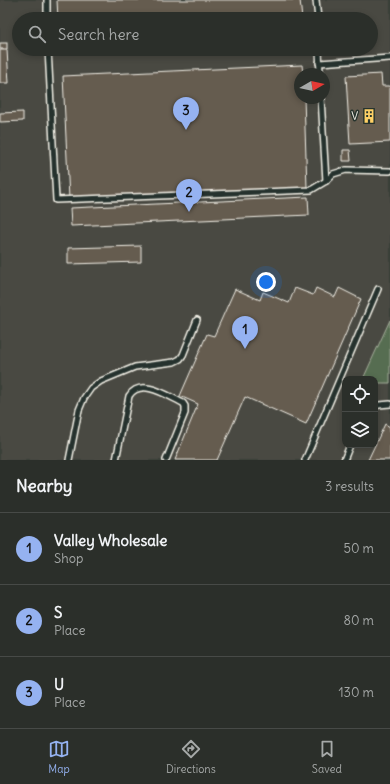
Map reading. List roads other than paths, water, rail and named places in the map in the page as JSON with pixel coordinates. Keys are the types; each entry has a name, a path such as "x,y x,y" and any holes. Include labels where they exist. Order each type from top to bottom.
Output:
{"lane":[{"path":"47,0 47,12"},
{"path":"316,0 317,12"},
{"path":"48,56 56,200 311,190 326,181 333,174 346,170 390,171"},
{"path":"320,56 320,68"},
{"path":"320,63 390,58"},
{"path":"321,104 326,181"},
{"path":"305,460 378,289"},
{"path":"70,460 78,410 91,388 101,381 135,367 174,362 180,359 197,320"},
{"path":"116,460 129,396 132,391 139,387 147,387 183,403 185,406 185,413 166,460"},
{"path":"378,406 390,404"},
{"path":"344,460 349,448"}],"place":[{"name":"V","path":"369,116"},
{"name":"U","path":"186,130"},
{"name":"S","path":"189,212"},
{"name":"Valley Wholesale","path":"245,349"}]}
